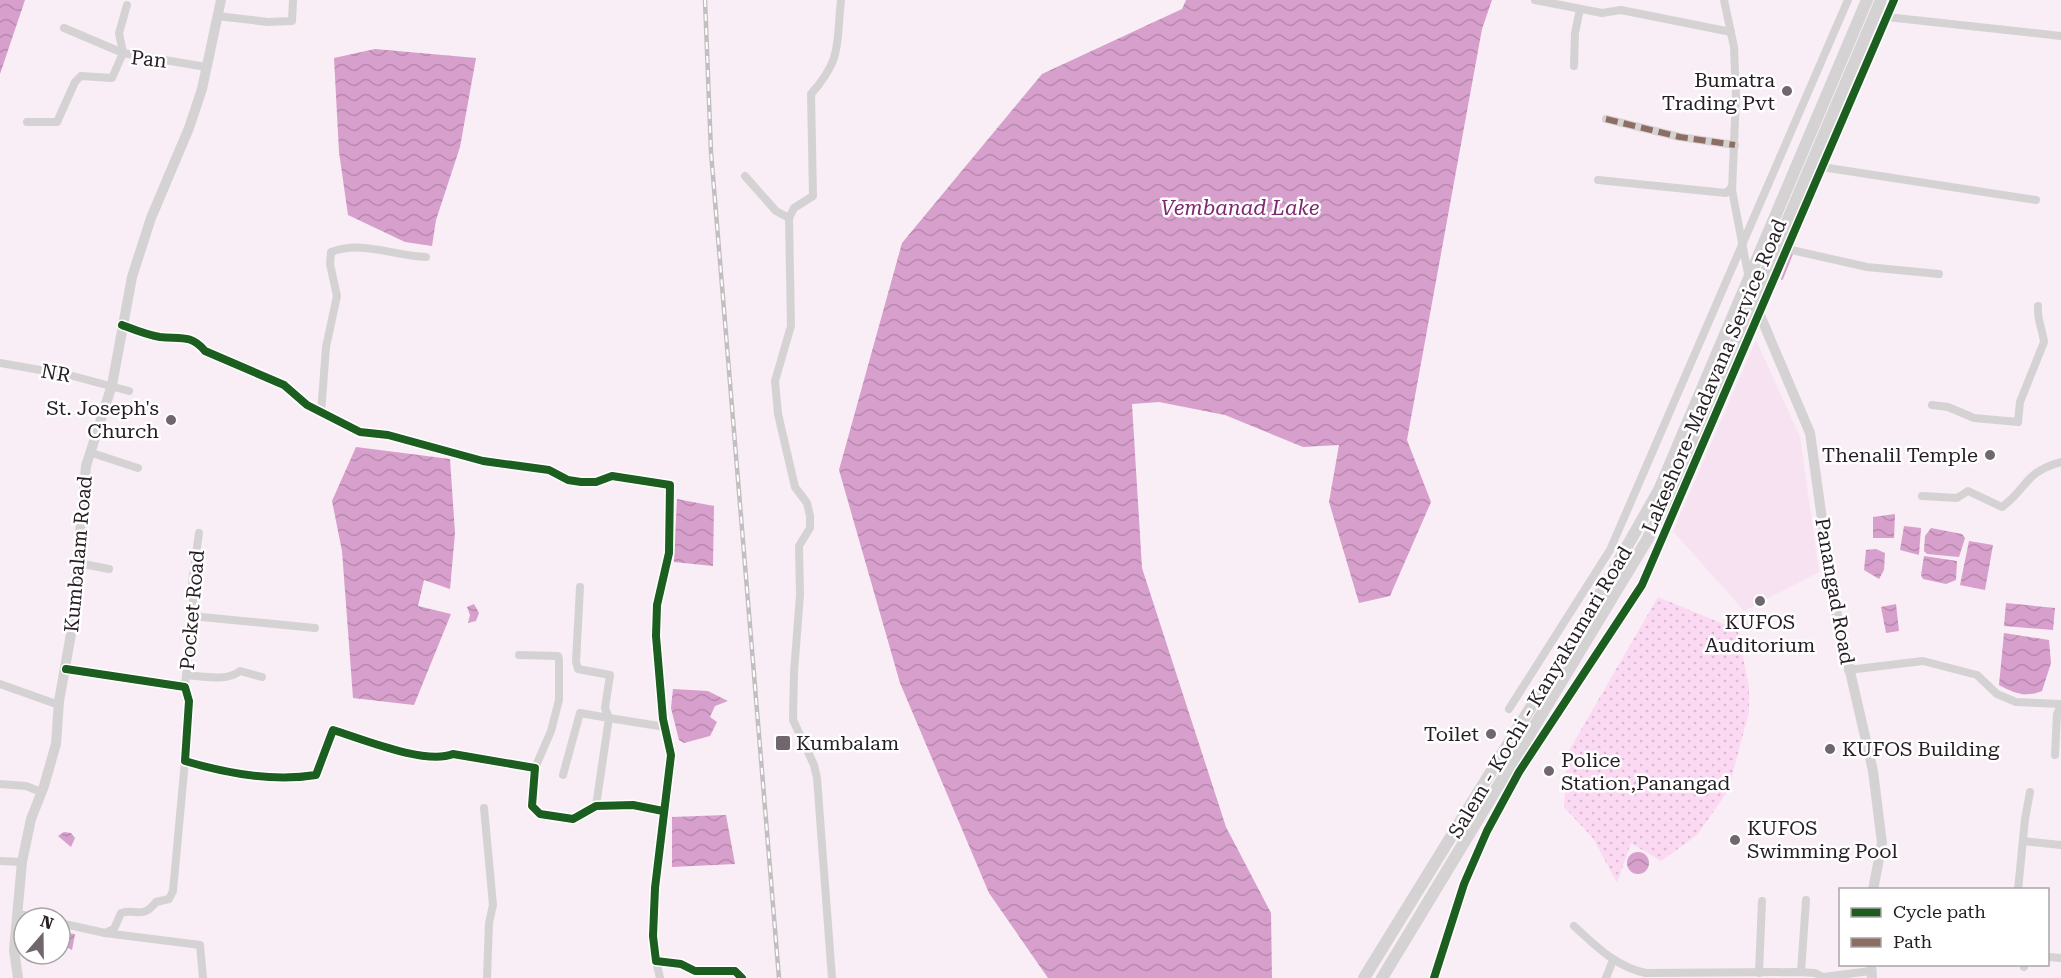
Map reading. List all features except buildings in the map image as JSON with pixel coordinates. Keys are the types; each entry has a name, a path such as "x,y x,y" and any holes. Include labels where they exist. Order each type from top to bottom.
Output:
{"highway":[{"name":"Salem - Kochi - Kanyakumari Road","path":"1364,978 1635,536 1668,470 1867,0"},
{"name":"Salem - Kochi - Kanyakumari Road","path":"1382,978 1647,540 1680,474 1881,0"},
{"path":"1749,281 1754,301"}],"main road":[{"name":"Kumbalam Road","path":"19,906 22,862 31,819 56,744 78,563 87,466 112,385 132,277 151,218 189,128 221,0"},
{"name":"Panangad Road","path":"1754,301 1810,433 1833,598 1873,771 1882,843 1873,888"}],"street":[{"path":"216,16 268,22 292,21 293,0"},
{"path":"832,978 817,778 814,765 794,720 794,672 800,595 799,546 810,528 807,503 795,487 778,414 775,381 791,326 789,218 794,208 813,196 811,94 827,75 836,58 841,0"},
{"path":"1535,0 1602,13 1622,10 1731,32"},
{"path":"1724,0 1731,32 1737,96 1732,187 1749,281"},
{"name":"Lakeshore-Madavana Service Road","path":"1509,709 1610,550 1848,0"},
{"name":"Lakeshore-Madavana Service Road","path":"1434,978 1472,866 1519,772 1536,750 1642,585 1894,0"},
{"path":"123,53 119,33 127,5"},
{"path":"1574,66 1575,33 1580,9"},
{"path":"1887,17 2061,36"},
{"path":"64,28 123,53"},
{"name":"Pan","path":"27,122 57,122 75,82 81,76 112,78 123,53 206,67"},
{"path":"1606,119 1680,137 1735,145"},
{"path":"1822,167 2036,200"},
{"path":"745,176 776,211 789,218"},
{"path":"1598,180 1726,193 1732,187"},
{"path":"321,413 326,347 337,296 330,264 332,252 344,247 364,247 409,256 426,256"},
{"path":"1787,249 1867,267 1939,274"},
{"path":"1932,405 1948,407 1974,418 2018,422 2020,402 2044,342 2037,321 2038,306"},
{"path":"122,325 160,337 188,337 197,341 205,351 284,385 307,405 360,432 388,435 483,461 549,470 568,480 596,482 612,476 670,486 669,553 657,605 656,636 665,727 671,755 663,812 652,936 660,978"},
{"name":"NR","path":"0,363 112,385 129,391"},
{"path":"92,453 138,468"},
{"path":"1922,496 1957,498 1968,491 2002,507 2028,477 2044,466 2061,462"},
{"name":"Pocket Road","path":"105,933 114,929 121,913 125,911 139,914 151,908 156,902 169,898 173,891 189,701 184,687 192,583 199,533"},
{"path":"78,563 109,569"},
{"path":"580,587 576,662 578,669 610,675 605,708 609,718 596,806"},
{"path":"191,616 315,628"},
{"path":"519,654 558,656 559,659 559,700 551,731 535,768 532,806 540,814 573,819 596,806 633,805 663,812"},
{"path":"1848,670 1923,661 1977,675 1997,694 2016,702 2061,704 2057,714 2055,756"},
{"path":"66,669 184,687"},
{"name":"Pocket Road","path":"186,675 226,677 234,676 240,671 262,677"},
{"path":"0,684 59,705"},
{"path":"563,775 580,712 665,727"},
{"path":"185,761 220,772 256,776 316,774 333,730 397,751 444,758 453,754 535,768"},
{"path":"0,783 26,786 41,792"},
{"path":"2018,888 2030,792"},
{"path":"484,808 493,905 489,923 486,978"},
{"path":"2023,841 2061,845"},
{"path":"0,861 22,862"},
{"path":"1801,972 1806,900"},
{"path":"1755,974 1762,901"},
{"path":"72,925 105,933 200,945 203,978"},
{"path":"1574,926 1633,974 1801,972 1826,977 1871,971"},
{"path":"1606,978 1613,960"},
{"path":"656,961 681,964 695,971 735,971 742,978"}],"shaded area":[{"path":"1756,340 1800,437 1819,572 1744,611 1673,531"},
{"path":"1658,597 1738,630 1749,688 1749,712 1728,791 1697,835 1661,861 1631,843 1617,883 1593,838 1564,807 1567,754"}],"water":[{"path":"0,0 25,0 0,74"},
{"name":"Vembanad Lake","path":"1186,0 1492,0 1482,29 1407,440 1431,502 1390,596 1359,603 1329,502 1339,445 1303,447 1225,415 1159,402 1132,404 1142,568 1226,827 1271,913 1272,978 1048,978 989,893 900,683 839,470 902,243 1042,74 1182,9"},
{"path":"375,49 476,58 460,147 436,220 432,246 405,242 348,215 339,152 334,58"},
{"path":"356,447 450,459 455,533 450,589 424,580 418,606 451,614 414,705 353,698 342,551 332,501"},
{"path":"677,499 714,506 713,566 674,562"},
{"path":"1895,514 1894,538 1873,538 1873,517"},
{"path":"1904,526 1921,528 1919,555 1900,550"},
{"path":"1931,528 1962,534 1965,538 1959,557 1927,554 1924,551 1925,536"},
{"path":"1969,541 1993,545 1985,590 1960,585"},
{"path":"1876,549 1885,553 1884,570 1879,579 1864,570 1866,550"},
{"path":"1924,556 1957,561 1956,580 1946,584 1923,579 1921,575"},
{"path":"2006,603 2055,608 2053,630 2004,626"},
{"path":"474,604 479,613 476,621 468,623 470,615 467,607"},
{"path":"1896,604 1899,631 1886,633 1881,607"},
{"path":"2004,633 2049,640 2051,663 2042,691 2020,694 1999,685"},
{"path":"673,689 708,691 728,701 715,706 710,717 717,722 710,736 684,743 679,740 671,708"},
{"path":"726,815 735,864 672,867 672,817"},
{"path":"64,832 71,833 75,838 71,847 58,836"},
{"path":"1638,852 1646,855 1649,863 1646,871 1638,874 1630,871 1627,863 1630,855"},
{"path":"72,934 75,934 72,950"}],"waterway":[{"path":"1782,279 1792,254"}],"railway":[{"path":"705,0 711,152 779,978"}],"marked path":[{"path":"1606,119 1680,137 1735,145"}],"cycle path":[{"path":"1434,978 1464,884 1487,831 1519,772 1642,585 1894,0"},
{"path":"122,325 155,336 195,342 205,351 284,385 307,405 360,432 388,435 483,461 549,470 568,480 596,482 612,476 670,485 669,553 657,605 656,636 663,719 671,755 655,888 653,936 656,961 681,964 695,971 735,971 742,978"},
{"path":"66,669 185,687 189,701 185,761 217,770 250,776 283,778 316,775 333,730 410,754 427,756 453,754 535,768 532,806 540,814 573,819 596,806 633,805 663,811"}],"place":[{"name":"Bumatra Trading Pvt","path":"1787,91"},
{"name":"St. Joseph's Church","path":"171,420"},
{"name":"Thenalil Temple","path":"1990,455"},
{"name":"KUFOS Auditorium","path":"1760,601"},
{"name":"Toilet","path":"1491,734"},
{"name":"Kumbalam","path":"783,743"},
{"name":"KUFOS Building","path":"1830,749"},
{"name":"Police Station,Panangad","path":"1549,771"},
{"name":"KUFOS Swimming Pool","path":"1735,840"}]}
